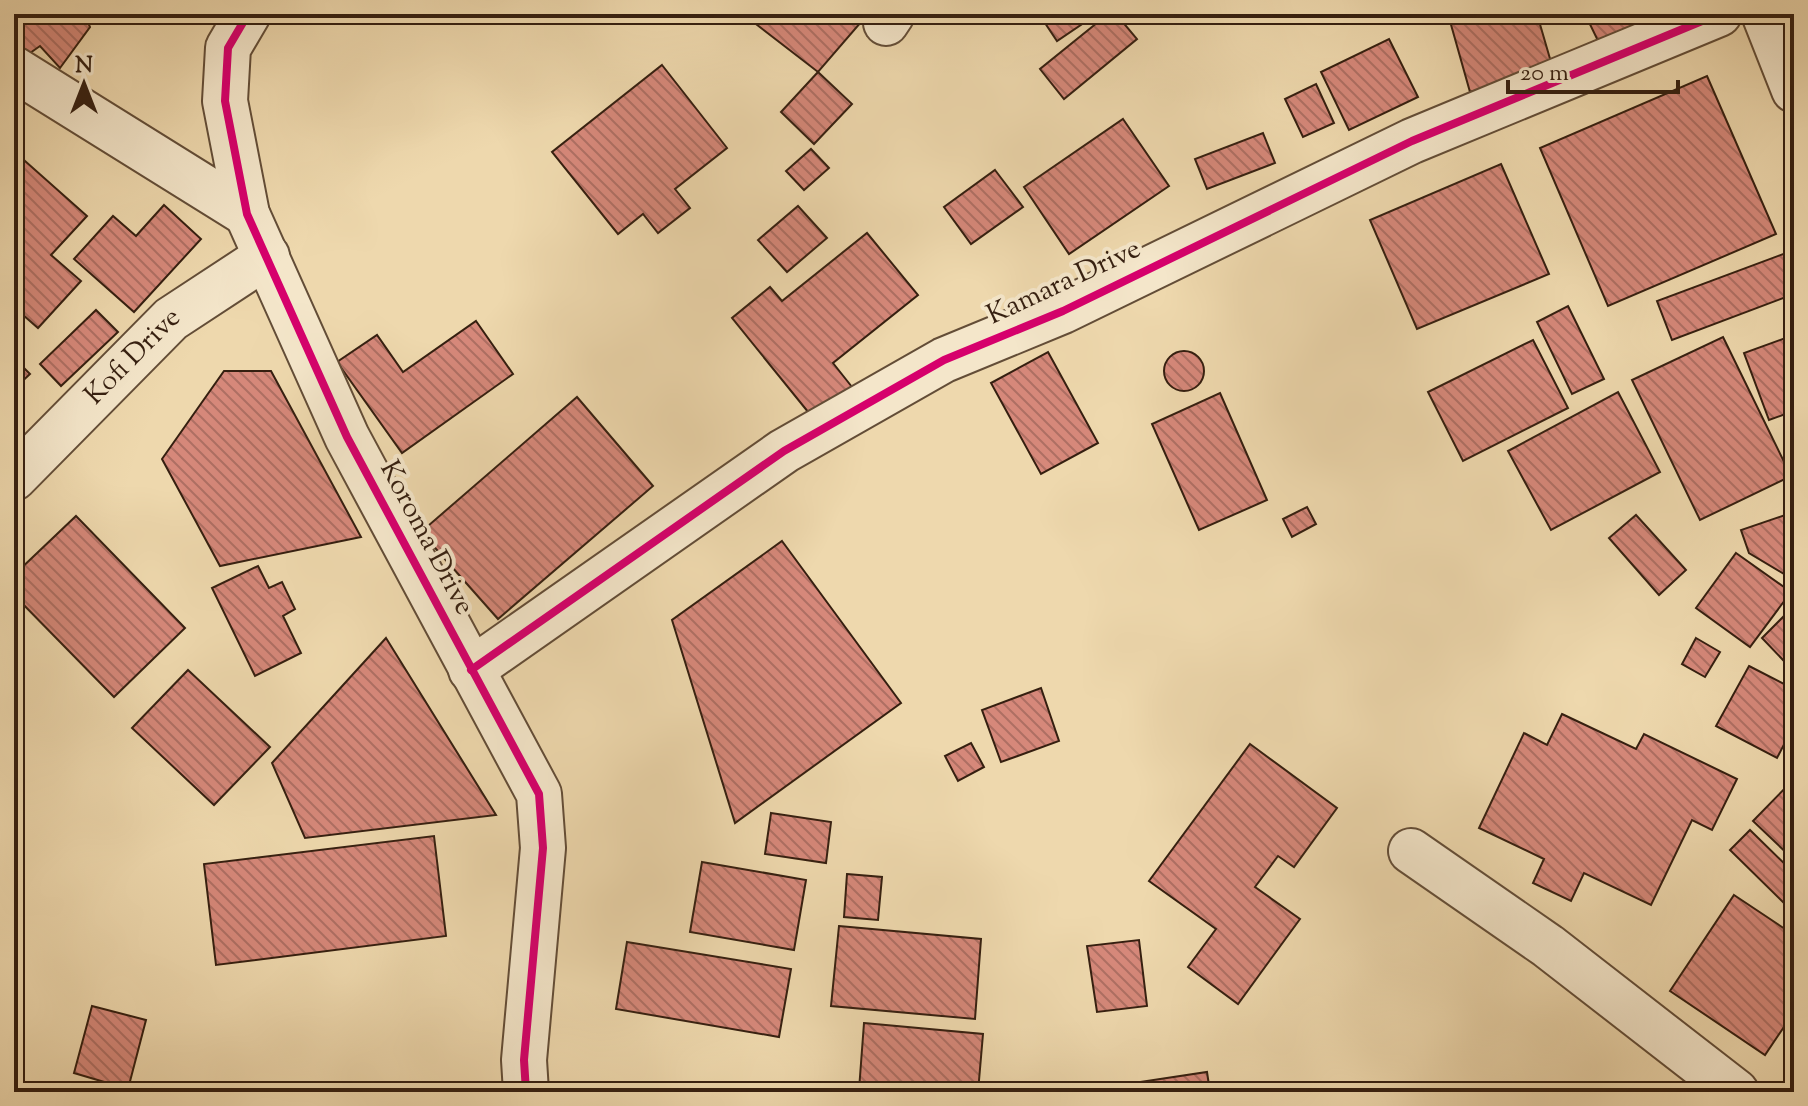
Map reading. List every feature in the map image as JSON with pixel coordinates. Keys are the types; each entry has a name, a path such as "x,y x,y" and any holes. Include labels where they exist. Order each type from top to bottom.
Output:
{"street":[{"name":"Koroma Drive","path":"248,14 228,48 225,101 247,214 347,437 539,794 543,848 524,1060 526,1092"},
{"name":"Kamara Drive","path":"471,670 784,451 944,360 1063,311 1412,141 1719,14"},
{"path":"1764,14 1794,90"},
{"path":"14,69 247,214"},
{"name":"Kofi Drive","path":"14,478 171,319 267,256"},
{"path":"1411,851 1548,946 1736,1092"}],"building":[{"path":"14,14 90,14 87,20 90,27 60,68 40,46 30,53 14,41"},
{"path":"743,14 868,14 818,72"},
{"path":"1039,14 1097,14 1057,41"},
{"path":"1108,14 1116,14 1137,39 1064,99 1040,69"},
{"path":"1448,14 1537,14 1553,69 1470,92"},
{"path":"1585,14 1662,14 1600,45"},
{"path":"1389,39 1418,97 1349,130 1321,72"},
{"path":"662,65 727,148 675,189 690,208 658,233 643,214 618,234 552,152"},
{"path":"818,72 852,104 814,144 781,112"},
{"path":"1707,76 1776,234 1608,306 1540,148"},
{"path":"1316,84 1334,123 1303,137 1285,99"},
{"path":"1123,119 1169,186 1069,254 1024,187"},
{"path":"1263,133 1275,163 1207,189 1195,159"},
{"path":"811,149 829,168 804,190 786,171"},
{"path":"25,161 87,216 51,255 81,281 38,328 14,307 14,173"},
{"path":"1501,164 1549,274 1417,329 1370,220"},
{"path":"995,170 1023,207 971,244 944,207"},
{"path":"164,205 201,239 134,312 74,259 113,216 136,236"},
{"path":"798,206 827,238 787,272 758,240"},
{"path":"867,233 918,295 833,363 852,387 813,418 732,318 770,287 782,301"},
{"path":"1786,253 1794,275 1794,294 1672,340 1657,301"},
{"path":"1568,306 1604,379 1572,394 1537,322"},
{"path":"96,310 118,332 61,386 40,364"},
{"path":"476,321 513,374 402,453 337,362 377,335 403,372"},
{"path":"1794,335 1794,411 1769,420 1744,353"},
{"path":"1723,337 1791,476 1700,520 1632,380"},
{"path":"1533,340 1568,408 1463,461 1428,392"},
{"path":"1184,351 1198,357 1204,371 1198,385 1184,391 1170,385 1164,371 1170,357"},
{"path":"1048,352 1098,443 1041,474 991,383"},
{"path":"14,358 30,374 14,389"},
{"path":"224,371 271,371 361,537 220,566 162,459"},
{"path":"1618,392 1660,472 1551,530 1508,451"},
{"path":"1220,393 1267,500 1199,530 1152,424"},
{"path":"577,397 653,486 498,619 421,532"},
{"path":"1307,507 1316,524 1292,537 1283,519"},
{"path":"1794,512 1794,580 1749,553 1741,530"},
{"path":"1636,515 1686,570 1659,595 1609,538"},
{"path":"76,516 185,628 114,697 14,595 14,575"},
{"path":"782,541 901,703 735,823 672,620"},
{"path":"1736,553 1791,592 1750,647 1696,608"},
{"path":"258,566 269,588 282,582 295,609 283,616 301,653 255,676 212,588"},
{"path":"1794,606 1794,649 1783,660 1762,638"},
{"path":"386,638 496,815 305,838 272,763"},
{"path":"1696,638 1720,652 1705,677 1682,664"},
{"path":"1749,666 1794,689 1794,725 1777,758 1716,726"},
{"path":"188,670 270,747 214,805 132,728"},
{"path":"1041,688 1059,741 1001,762 982,710"},
{"path":"1562,714 1636,749 1644,734 1737,779 1712,830 1692,820 1651,905 1584,873 1571,901 1533,883 1544,859 1479,828 1524,733 1547,745"},
{"path":"971,743 984,767 958,781 945,756"},
{"path":"1250,744 1337,808 1294,867 1278,856 1255,887 1300,919 1238,1004 1188,967 1216,929 1149,881"},
{"path":"1794,779 1794,860 1753,821"},
{"path":"771,813 831,822 826,863 765,854"},
{"path":"1750,830 1794,873 1794,903 1789,908 1730,850"},
{"path":"434,836 446,936 216,965 204,864"},
{"path":"702,862 806,880 794,950 690,932"},
{"path":"847,874 882,877 878,920 844,917"},
{"path":"1734,895 1794,935 1794,1012 1765,1055 1670,991"},
{"path":"839,926 981,939 975,1019 831,1006"},
{"path":"1139,940 1147,1006 1097,1012 1087,946"},
{"path":"627,942 791,969 779,1037 616,1009"},
{"path":"92,1006 146,1020 128,1089 74,1073"},
{"path":"864,1023 983,1034 978,1092 859,1090"},
{"path":"1207,1072 1210,1092 1100,1092 1100,1088"}],"cycle path":[{"path":"248,14 228,48 225,101 247,214 347,437 539,794 543,848 524,1060 526,1092"},
{"path":"471,670 784,451 944,360 1063,311 1412,141 1719,14"}]}
